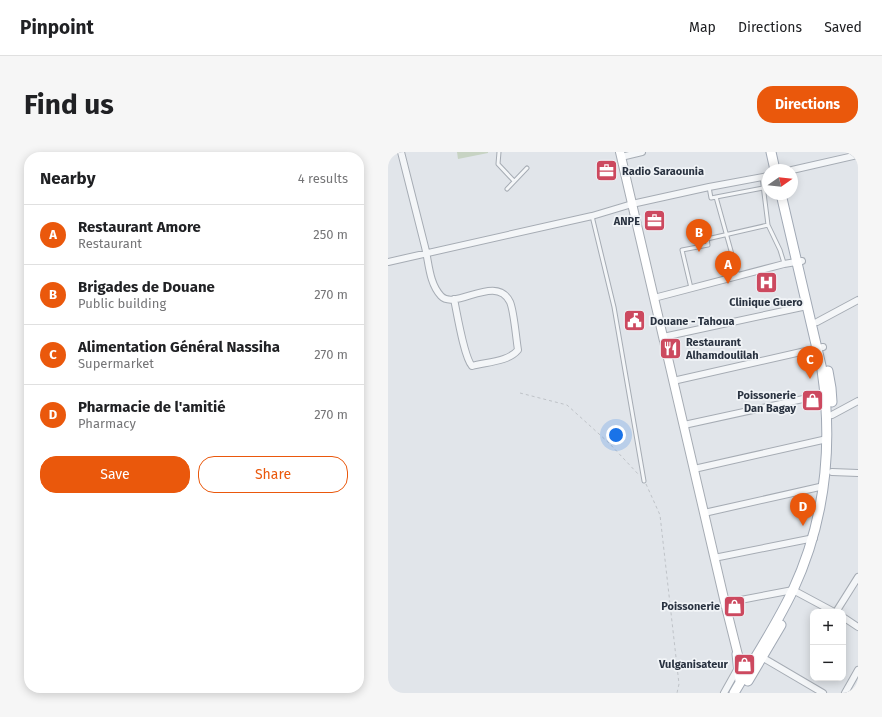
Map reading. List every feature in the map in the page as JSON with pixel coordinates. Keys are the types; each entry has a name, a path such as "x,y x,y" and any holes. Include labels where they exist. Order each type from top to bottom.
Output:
{"main road":[{"path":"771,152 774,164"},
{"path":"777,152 780,164"},
{"path":"783,200 817,322 826,394 827,439 824,486 814,538 796,592"},
{"path":"734,693 743,676 759,656 796,592 819,539 828,500 832,472 833,439 831,388 807,306 788,200"},
{"path":"737,654 743,676 741,693"}],"street":[{"path":"401,152 426,253 429,273 435,289 442,297 448,300 495,290 505,294 510,303 518,350 515,354 472,366 468,361 454,299"},
{"path":"642,152 621,154 737,654"},
{"path":"840,152 842,159"},
{"path":"798,169 858,155"},
{"path":"388,262 592,216 632,204 762,177"},
{"path":"654,298 784,264 799,262"},
{"path":"817,322 858,300"},
{"path":"663,338 807,306"},
{"path":"673,381 820,347"},
{"path":"684,425 826,394"},
{"path":"832,415 858,401"},
{"path":"694,469 827,439"},
{"path":"832,472 858,473"},
{"path":"704,513 824,486"},
{"path":"714,558 814,538"},
{"path":"837,609 858,577"},
{"path":"725,603 796,592 829,609"},
{"path":"846,619 858,627"},
{"path":"759,656 824,693"},
{"path":"845,693 858,670"},
{"path":"724,693 743,676"}],"lane":[{"path":"499,152 498,164 514,182"},
{"path":"507,189 527,168"},
{"path":"709,187 712,198 762,188"},
{"path":"716,197 738,276"},
{"path":"765,200 768,225 780,250 784,264"},
{"path":"592,216 614,306 644,481"},
{"path":"691,288 682,250 708,245 707,239 768,225"}],"path":[{"path":"520,393 567,404 609,443 644,481 660,515 679,684 677,693"}],"green space":[{"path":"457,152 488,152 488,153 458,159"}],"place":[{"name":"Radio Saraounia","path":"607,171"},
{"name":"ANPE","path":"655,221"},
{"name":"Brigades de Douane","path":"699,252"},
{"name":"Clinique Guero","path":"766,282"},
{"name":"Restaurant Amore","path":"728,284"},
{"name":"Douane - Tahoua","path":"634,321"},
{"name":"Restaurant Alhamdoulilah","path":"671,348"},
{"name":"Alimentation Général Nassiha","path":"810,379"},
{"name":"Poissonerie Dan Bagay","path":"812,401"},
{"name":"Pharmacie de l'amitié","path":"803,526"},
{"name":"Poissonerie","path":"735,606"},
{"name":"Vulganisateur","path":"744,664"}]}
